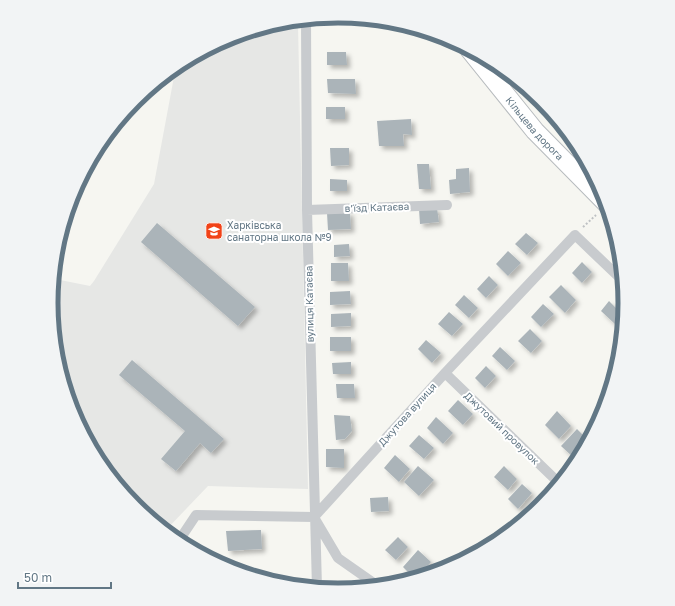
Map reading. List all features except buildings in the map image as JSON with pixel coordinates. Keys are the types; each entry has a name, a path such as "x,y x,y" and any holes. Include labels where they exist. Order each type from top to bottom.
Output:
{"highway":[{"name":"Кільцева дорога","path":"479,62 534,131 601,209"}],"street":[{"name":"вулиця Катаєва","path":"306,25 307,210 317,582"},
{"name":"в’їзд Катаєва","path":"307,210 447,205"},
{"path":"575,235 616,274"},
{"name":"Джутова вулиця","path":"314,517 445,373 575,235"},
{"name":"Джутовий провулок","path":"445,373 555,479"},
{"path":"182,536 196,515 314,517 338,558 371,581"}],"path":[{"path":"575,235 601,209"}],"shaded area":[{"name":"Харківська санаторна школа №9","path":"298,25 308,489 208,486 169,527 153,514 127,488 105,459 86,427 72,393 67,375 58,321 59,280 90,286 154,184 174,76 230,44 283,28"}],"place":[{"name":"Харківська санаторна школа №9","path":"214,231"}]}
